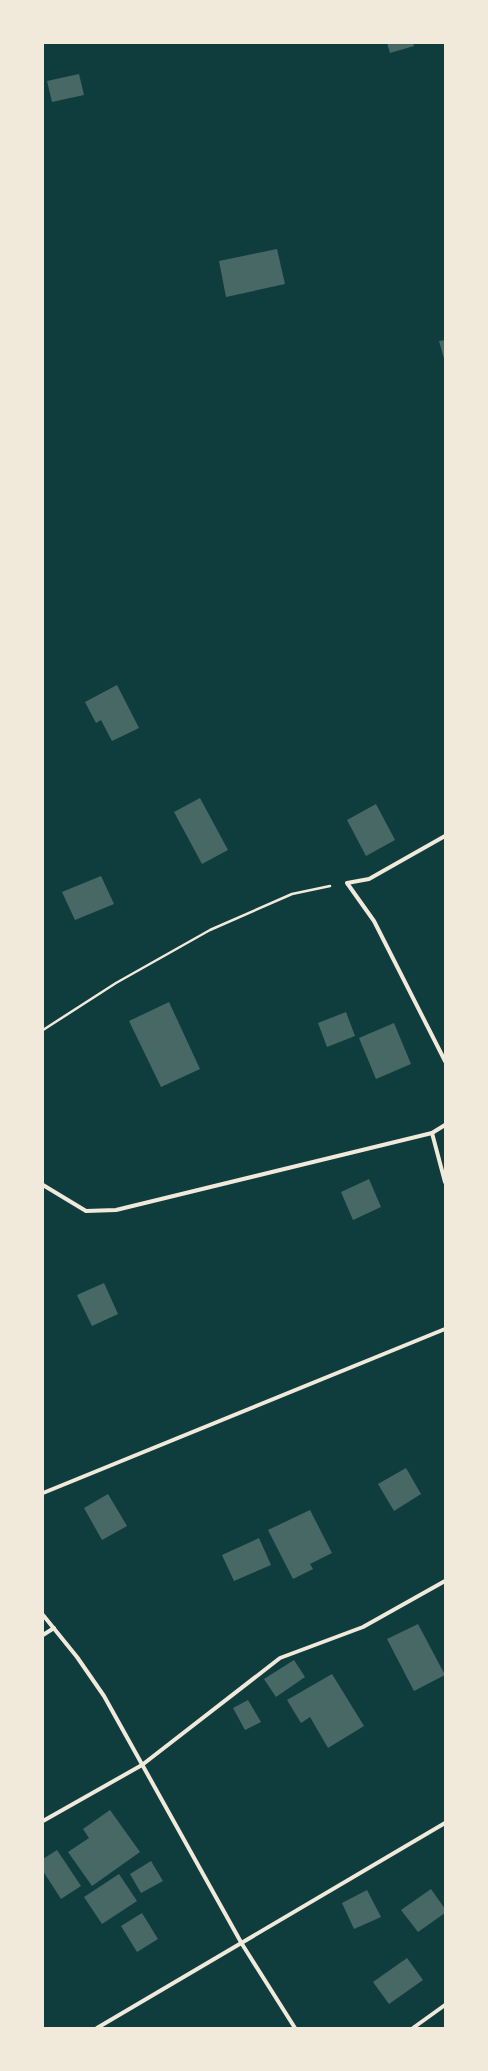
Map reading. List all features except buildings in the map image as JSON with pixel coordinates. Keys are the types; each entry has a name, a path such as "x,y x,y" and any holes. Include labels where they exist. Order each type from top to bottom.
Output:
{"street":[{"path":"445,836 369,879 346,882 374,921 445,1061"},
{"path":"43,1185 86,1210 116,1210 432,1133 445,1125"},
{"path":"432,1133 445,1182"},
{"path":"43,1493 445,1329"},
{"path":"43,1820 142,1765 280,1658 363,1627 445,1581"},
{"path":"43,1615 77,1657 104,1696 242,1944 295,2028"},
{"path":"43,1635 54,1628"},
{"path":"97,2028 242,1944 445,1823"},
{"path":"413,2028 445,2005"}],"path":[{"path":"43,1030 116,983 210,930 292,894 346,882"}]}
